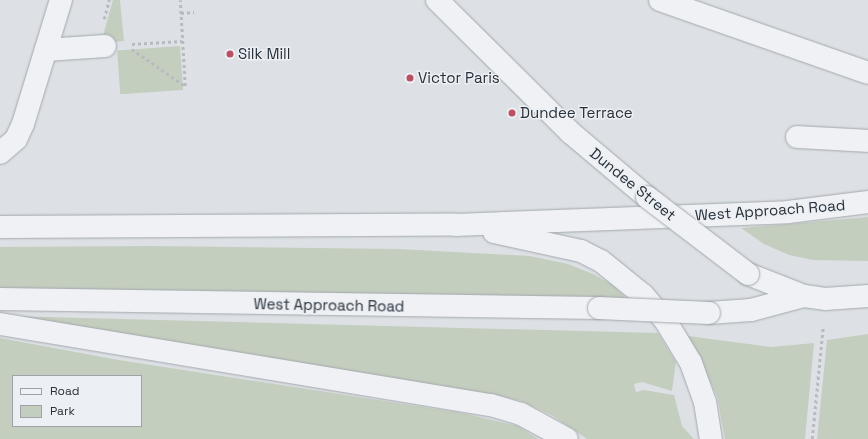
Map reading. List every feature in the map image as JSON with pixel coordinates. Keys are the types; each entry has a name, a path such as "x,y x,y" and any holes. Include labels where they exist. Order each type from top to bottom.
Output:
{"street":[{"path":"0,153 16,139 61,0"},
{"name":"Dundee Street","path":"437,0 571,133 647,197 748,274 804,296 825,299 868,296"},
{"path":"660,0 868,73"},
{"path":"46,50 106,46"},
{"path":"797,137 868,141"},
{"name":"West Approach Road","path":"0,227 455,225 788,212 868,202"},
{"name":"West Approach Road","path":"455,225 558,244 594,258 622,276 643,295 680,342 698,380 711,439"},
{"name":"West Approach Road","path":"0,299 599,308 709,313 751,310 804,296"},
{"path":"0,324 491,405 528,417 567,439"}],"path":[{"path":"180,0 185,86 125,44 182,41"},
{"path":"181,13 194,12"},
{"path":"812,439 821,343"}],"green space":[{"path":"113,0 120,0 124,41 101,43"},
{"path":"180,46 183,90 120,94 117,50"},
{"path":"868,217 868,261 813,260 789,255 764,244 741,228"},
{"path":"150,246 399,249 530,256 568,264 593,274 613,285 627,299 0,289 0,247"},
{"path":"8,316 658,333 676,362 672,391 642,382 634,384 636,392 644,390 674,395 682,426 694,439 587,439 553,416 521,401 495,395"},
{"path":"868,334 868,439 817,439 827,340"},
{"path":"688,336 771,347 814,343 805,439 725,439 717,396"},
{"path":"0,338 119,360 462,413 518,426 538,439 0,439"}],"place":[{"name":"Silk Mill","path":"230,54"},
{"name":"Victor Paris","path":"410,78"},
{"name":"Dundee Terrace","path":"512,113"}]}
